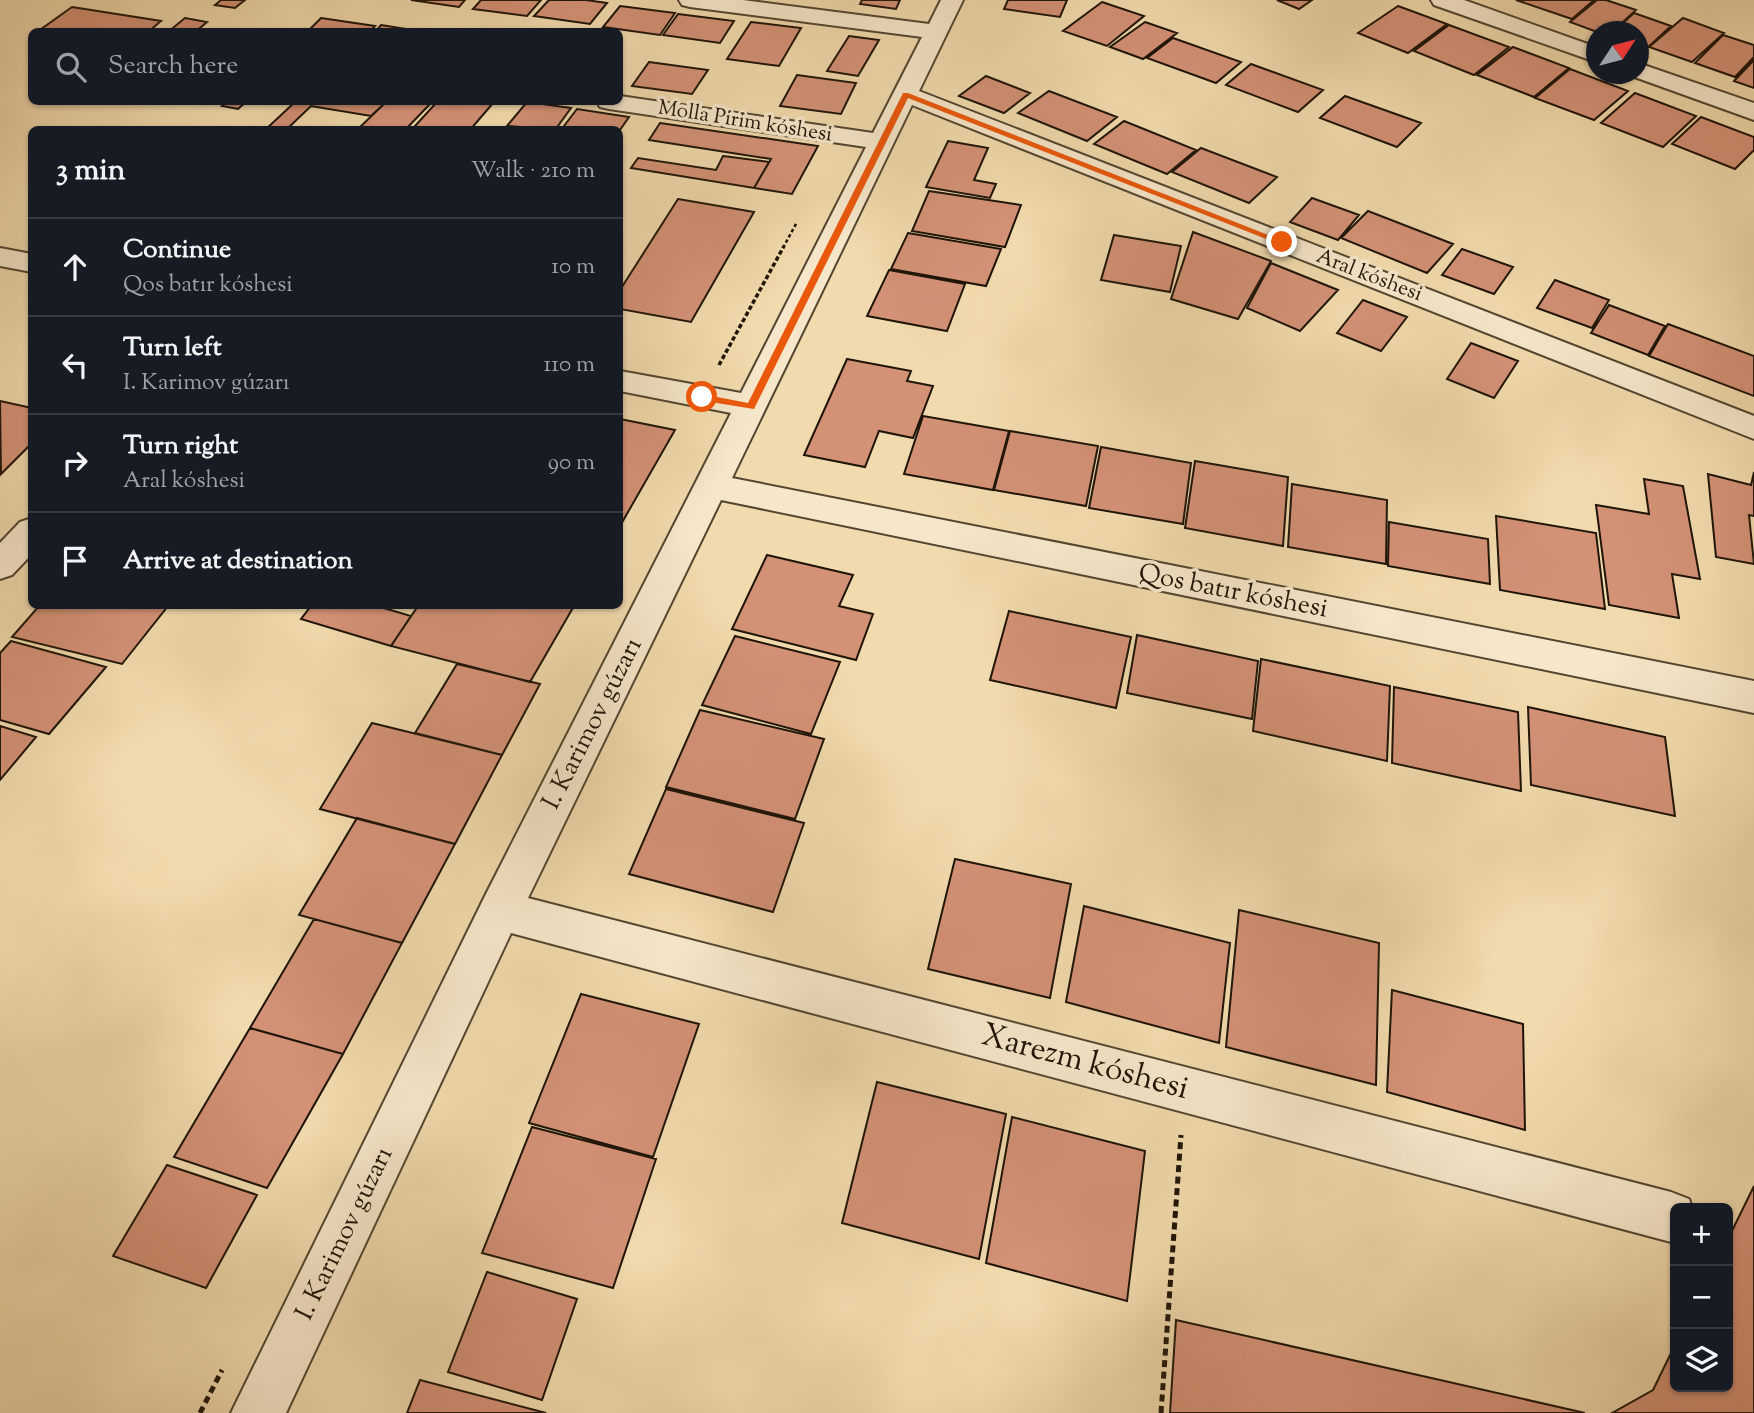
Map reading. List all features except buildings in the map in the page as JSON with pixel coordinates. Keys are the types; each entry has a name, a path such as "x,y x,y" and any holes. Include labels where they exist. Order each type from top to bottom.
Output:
{"street":[{"path":"690,0 945,16"},
{"path":"1442,0 1586,51"},
{"name":"I. Karimov gúzarı","path":"258,1413 500,910 945,16"},
{"path":"1649,74 1754,112"},
{"name":"Aral kóshesi","path":"906,94 1754,428"},
{"name":"Molla Pirim kóshesi","path":"623,104 881,142"},
{"path":"0,257 28,262"},
{"path":"623,382 751,406"},
{"name":"Qos batır kóshesi","path":"712,486 1754,697"},
{"path":"0,566 28,535"},
{"name":"Xarezm kóshesi","path":"500,910 1670,1217"}],"path":[{"path":"1161,1413 1185,1089"}],"route":[{"path":"702,397 751,406 906,94 1282,242"}]}
